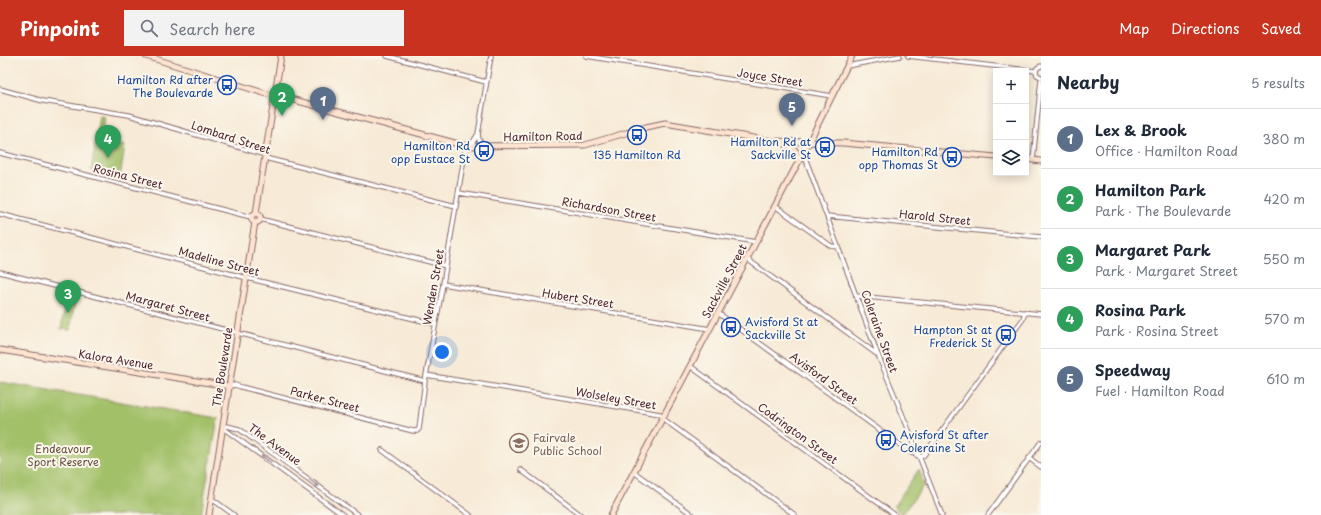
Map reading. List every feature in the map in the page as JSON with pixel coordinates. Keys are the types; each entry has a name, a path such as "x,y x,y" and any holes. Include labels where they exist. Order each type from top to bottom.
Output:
{"main road":[{"name":"Hamilton Road","path":"146,56 267,94 467,146 585,145 665,123 771,140 843,143 993,157"},
{"path":"256,213 259,215 260,219 258,222 251,220 251,217 256,213 281,56"},
{"name":"Sackville Street","path":"611,515 809,142 852,56"},
{"path":"771,140 782,143 794,149 798,154 798,162"},
{"path":"1029,159 1041,161"},
{"name":"The Boulevarde","path":"209,515 255,222"},
{"name":"Kalora Avenue","path":"0,350 229,386"}],"street":[{"path":"387,56 486,82"},
{"path":"484,146 479,140 478,134 491,56"},
{"name":"Joyce Street","path":"586,56 832,96"},
{"path":"847,66 900,56"},
{"path":"908,56 1036,71"},
{"path":"1036,71 1037,68 1041,66"},
{"path":"1036,71 1036,75 1041,77"},
{"path":"1033,160 1041,80"},
{"name":"Lombard Street","path":"0,89 43,101 128,115 262,154 269,159 456,206"},
{"path":"467,146 473,142 478,134"},
{"name":"Wenden Street","path":"417,431 419,429 426,375 467,146"},
{"name":"Coleraine Street","path":"803,152 878,355 942,515"},
{"name":"Rosina Street","path":"0,153 251,217"},
{"name":"Richardson Street","path":"459,193 756,242"},
{"path":"775,206 831,246 839,247"},
{"name":"Madeline Street","path":"0,214 247,278 435,324"},
{"name":"Harold Street","path":"827,216 1041,237"},
{"path":"260,219 446,266"},
{"path":"747,259 878,355"},
{"name":"Margaret Street","path":"0,272 425,381"},
{"name":"Hubert Street","path":"443,284 710,329"},
{"path":"857,296 1041,314"},
{"path":"920,457 924,455 974,387 1022,319 1025,312"},
{"name":"Avisford Street","path":"718,313 910,452 920,457"},
{"name":"Codrington Street","path":"690,366 895,515"},
{"name":"Wolseley Street","path":"426,375 660,414 666,421 794,515"},
{"name":"Parker Street","path":"229,386 241,387 413,432 417,431"},
{"name":"The Avenue","path":"223,428 227,426 240,429 358,515"},
{"name":"The Avenue","path":"223,428 343,515"},
{"path":"988,515 1041,442"},
{"path":"382,450 470,515"},
{"path":"1029,458 1041,467"},
{"path":"520,470 581,515"},
{"path":"634,472 693,515"},
{"path":"212,499 234,515"}],"green space":[{"path":"100,116 105,117 101,142 125,146 120,177 91,170"},
{"path":"67,295 76,296 70,330 61,329"},
{"name":"Endeavour Sport Reserve","path":"0,382 218,418 201,515 0,515"},
{"path":"919,469 924,485 902,515 894,506"}],"place":[{"name":"Hamilton Rd after The Boulevarde","path":"227,85"},
{"name":"Hamilton Park","path":"282,116"},
{"name":"Lex & Brook","path":"323,120"},
{"name":"Speedway","path":"792,126"},
{"name":"135 Hamilton Rd","path":"637,135"},
{"name":"Hamilton Rd at Sackville St","path":"825,147"},
{"name":"Hamilton Rd opp Eustace St","path":"484,151"},
{"name":"Hamilton Rd opp Thomas St","path":"952,157"},
{"name":"Rosina Park","path":"108,158"},
{"name":"Margaret Park","path":"68,313"},
{"name":"Avisford St at Sackville St","path":"731,327"},
{"name":"Hampton St at Frederick St","path":"1006,335"},
{"name":"Avisford St after Coleraine St","path":"886,440"},
{"name":"Fairvale Public School","path":"519,443"}]}
